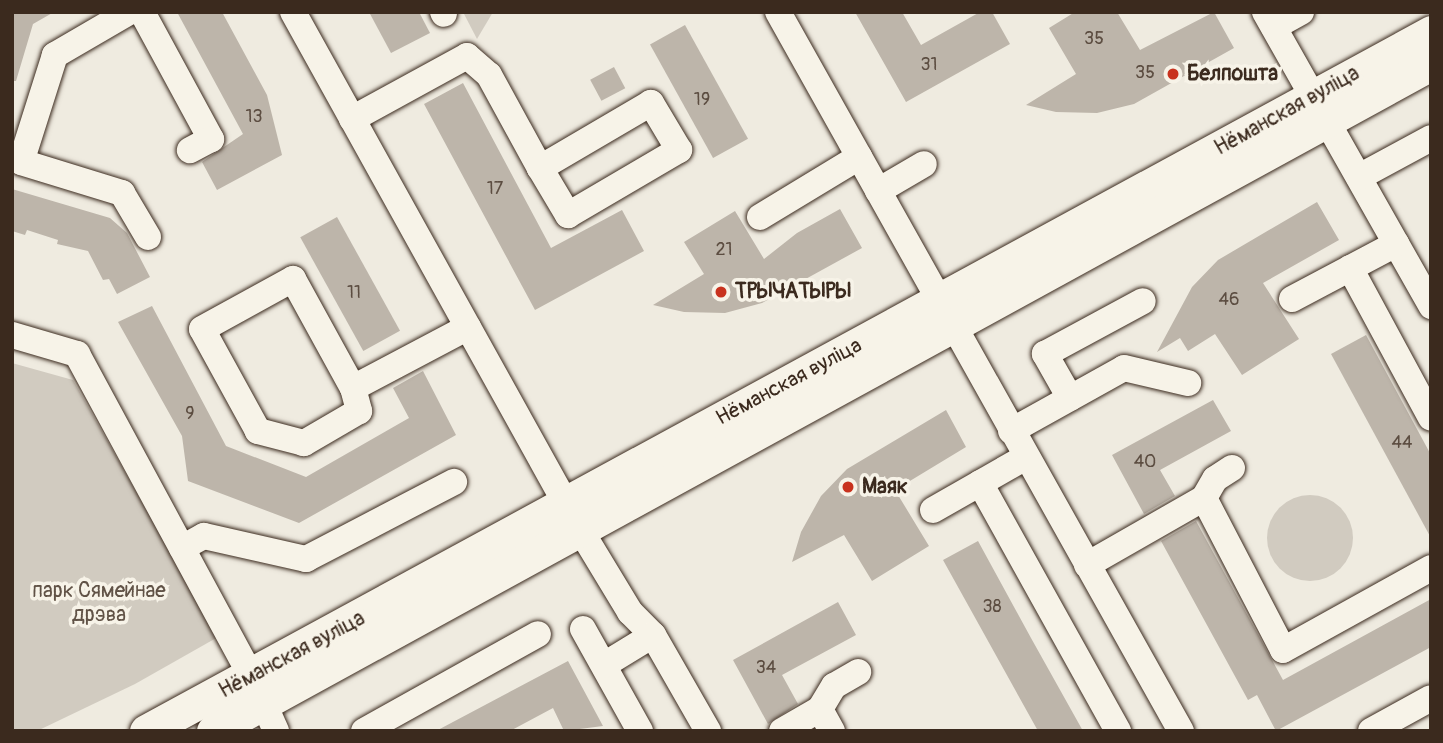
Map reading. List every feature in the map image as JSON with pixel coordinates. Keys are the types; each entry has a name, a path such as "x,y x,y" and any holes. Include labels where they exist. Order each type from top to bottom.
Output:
{"main road":[{"name":"Нёманская вуліца","path":"1321,109 1431,32"},
{"name":"Нёманская вуліца","path":"146,731 264,704 565,502 946,313 1321,109 1431,64"},
{"name":"Нёманская вуліца","path":"213,731 581,531 946,313"}],"lane":[{"path":"130,12 55,55 21,162 122,193 148,237"},
{"path":"142,12 211,139 190,150"},
{"path":"293,12 581,531 630,612 653,635 708,731"},
{"path":"778,12 1181,731"},
{"path":"1301,12 1270,20 1431,306"},
{"path":"352,119 467,56 489,75 540,168 568,215 679,150 651,103 540,168"},
{"path":"1359,177 1431,138"},
{"path":"760,217 859,157"},
{"path":"878,191 925,164"},
{"path":"1292,299 1396,244"},
{"path":"1350,268 1431,418"},
{"path":"293,279 353,388 359,411 304,443 258,431 202,328 293,279"},
{"path":"1070,398 1045,354 1143,301"},
{"path":"353,388 468,327"},
{"path":"12,335 77,354 264,704"},
{"path":"1011,431 1124,368 1188,383"},
{"path":"933,510 1026,457"},
{"path":"1087,565 1204,498 1215,479 1232,468"},
{"path":"182,548 204,536 306,559 454,482"},
{"path":"980,483 1118,731"},
{"path":"1204,498 1283,650 1431,568"},
{"path":"583,629 604,665 634,729"},
{"path":"364,731 538,634"},
{"path":"604,665 653,635"},
{"path":"782,731 826,720 834,686 858,672"},
{"path":"1371,731 1398,724 1431,698"}],"green space":[{"path":"463,12 493,12 477,39"},
{"name":"парк Сямейнае дрэва","path":"12,363 73,380 218,637 135,684 37,731 12,731"},
{"path":"1310,495 1326,499 1340,508 1349,522 1353,538 1349,554 1340,568 1326,577 1310,581 1294,577 1280,568 1271,554 1267,538 1271,522 1280,508 1294,499"}],"building":[{"path":"12,12 54,12 33,24 16,81 12,81"},
{"path":"177,12 222,12 267,95 282,155 217,190 202,162 243,134"},
{"path":"369,12 419,12 430,33 391,53"},
{"path":"855,12 902,12 921,45 980,12 992,12 1010,44 906,102"},
{"path":"1075,12 1117,12 1140,50 1214,12 1234,48 1134,104 1097,113 1056,112 1026,105 1076,74 1049,28"},
{"path":"685,25 748,139 713,158 650,44"},
{"path":"614,67 625,88 601,101 590,80"},
{"path":"463,83 551,248 622,210 644,251 535,310 424,104"},
{"path":"12,189 110,218 127,233 150,277 117,294 109,279 103,280 88,251 57,244 58,240 27,230 25,235 12,231"},
{"path":"1317,202 1339,240 1263,283 1299,339 1242,375 1215,334 1188,351 1180,338 1157,352 1192,287 1218,260"},
{"path":"840,209 862,248 762,303 725,313 684,312 653,305 704,274 684,242 735,211 764,259 797,233"},
{"path":"337,217 400,331 363,351 300,237"},
{"path":"152,306 226,446 306,477 409,418 393,388 423,371 456,435 299,523 188,481 182,436 118,322"},
{"path":"1366,335 1431,455 1431,538 1331,354"},
{"path":"1213,400 1231,431 1160,470 1175,496 1144,514 1112,455"},
{"path":"946,410 966,447 895,490 929,546 872,581 844,535 792,562 801,532 821,496 847,469"},
{"path":"1196,521 1283,680 1431,599 1431,647 1276,731 1257,695 1248,700 1161,541"},
{"path":"978,541 1083,731 1038,731 943,560"},
{"path":"838,602 856,635 782,675 798,704 768,724 733,660"},
{"path":"568,661 603,726 564,731 553,708 510,731 436,731"}],"place":[{"name":"Белпошта","path":"1173,74"},
{"name":"ТРЫЧАТЫРЫ","path":"721,292"},
{"name":"Маяк","path":"848,487"}]}
